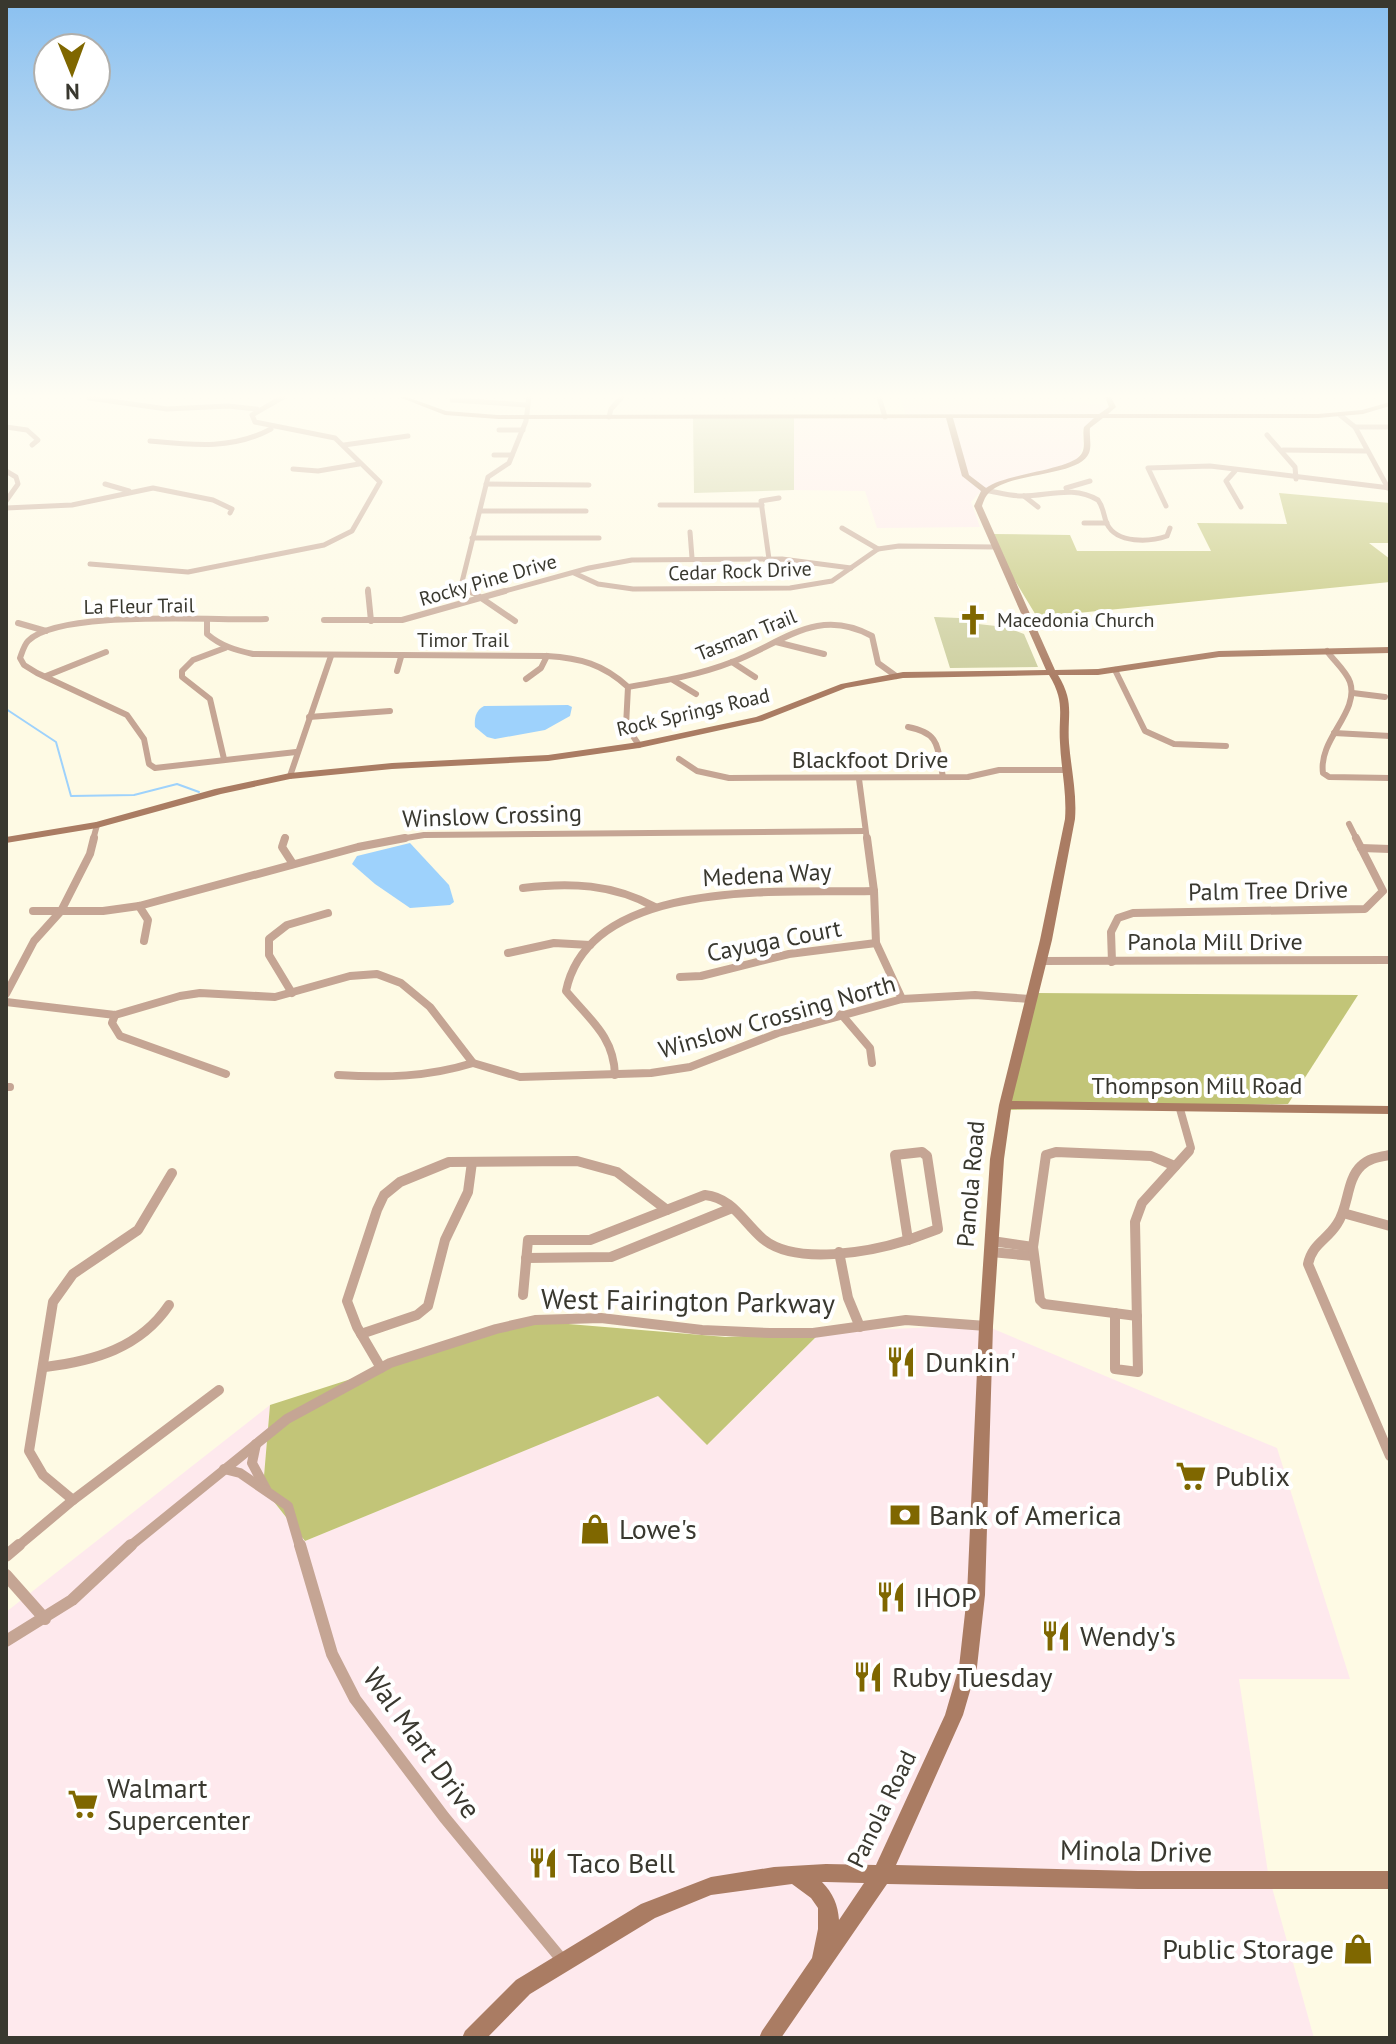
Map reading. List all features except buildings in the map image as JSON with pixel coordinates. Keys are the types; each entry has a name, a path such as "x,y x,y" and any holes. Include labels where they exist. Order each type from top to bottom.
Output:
{"street":[{"path":"6,508 58,507 125,492"},
{"path":"182,492 227,505 232,509 230,513"},
{"path":"90,564 188,572 324,545 352,531 375,492"},
{"path":"484,492 462,582 466,590 515,621"},
{"name":"Panola Road","path":"769,2038 882,1874 954,1715 968,1667 976,1595 986,1326 997,1159 1005,1105 1041,961 1071,802 1066,770 1066,710 1062,689 1052,673 978,506 983,492"},
{"path":"1008,492 1024,496 1043,492"},
{"path":"1072,492 1099,501 1104,506 1107,523 1117,534 1146,540 1164,538 1170,528"},
{"path":"1160,492 1166,506"},
{"path":"1233,492 1241,507"},
{"path":"1024,496 1038,507"},
{"path":"769,559 762,505 764,498 779,498"},
{"path":"94,501 103,508"},
{"path":"660,505 762,505"},
{"path":"480,511 586,511"},
{"path":"1084,523 1107,523"},
{"path":"842,528 878,549 899,546 995,547"},
{"path":"690,532 692,558"},
{"path":"472,538 599,538"},
{"name":"Cedar Rock Drive","path":"573,573 598,584 633,589 776,589 819,585 843,575 878,549"},
{"name":"Rocky Pine Drive","path":"324,620 410,619 573,573 632,560 769,559 851,568"},
{"path":"368,589 371,621"},
{"name":"La Fleur Trail","path":"46,631 74,623 108,619 266,619"},
{"path":"207,621 207,634 225,648"},
{"path":"18,623 46,631"},
{"name":"Tasman Trail","path":"628,687 672,680 732,662 806,627 836,624 858,627 872,636 878,663 896,676"},
{"path":"46,631 25,644 19,655 29,669 127,715 144,739 152,767 296,752"},
{"path":"776,642 824,654"},
{"path":"224,759 210,699 182,677 182,671 193,660 225,648"},
{"name":"Timor Trail","path":"225,648 253,654 573,658 601,664 628,687"},
{"name":"Rock Springs Road","path":"6,840 97,825 219,791 290,776 392,766 548,758 639,745 759,719 844,686 896,676 1089,672 1219,654 1390,650"},
{"path":"1327,651 1350,680 1353,693 1320,758 1323,773 1341,778 1390,778"},
{"path":"46,676 106,652"},
{"path":"290,776 331,656"},
{"path":"526,679 541,668 547,656"},
{"path":"397,671 401,657"},
{"path":"1046,658 1089,672"},
{"path":"732,662 755,677"},
{"path":"1115,670 1145,731 1152,737 1186,746 1226,746"},
{"path":"1062,689 1068,677 1089,672"},
{"path":"672,680 696,694"},
{"path":"628,687 623,720 629,737 639,745"},
{"path":"1353,693 1385,697"},
{"path":"309,717 390,711"},
{"path":"908,727 925,730 934,737 943,777"},
{"path":"1334,733 1390,736"},
{"name":"Blackfoot Drive","path":"679,759 697,771 719,777 968,777 999,770 1066,770"},
{"path":"859,779 874,891 876,943 902,999"},
{"name":"Palm Tree Drive","path":"1112,962 1111,932 1118,918 1133,913 1354,910 1370,906 1387,892 1349,824"},
{"path":"6,994 34,941 61,911 90,854 97,825"},
{"name":"Winslow Crossing","path":"33,911 139,906 379,842 424,835 865,831"},
{"path":"285,837 282,847 293,864"},
{"path":"1361,848 1390,849"},
{"path":"523,888 569,885 619,889 655,907"},
{"name":"Medena Way","path":"615,1075 616,1055 605,1033 566,991 568,973 590,945 608,929 655,907 720,893 874,891"},
{"path":"139,906 148,920 144,941"},
{"path":"292,993 269,955 269,939 287,925 328,913"},
{"path":"508,953 554,943 590,945"},
{"name":"Cayuga Court","path":"680,977 701,976 789,954 876,943"},
{"name":"Panola Mill Drive","path":"1041,961 1390,960"},
{"path":"6,1002 115,1015 200,993 257,998 292,993 350,976 377,974 390,977 430,1007 473,1063 441,1074 394,1078 338,1075"},
{"name":"Winslow Crossing North","path":"473,1063 520,1077 651,1073 690,1067 778,1033 902,999 975,995 1030,999"},
{"path":"841,1014 870,1048 872,1063"},
{"path":"115,1015 112,1023 120,1036 226,1074"},
{"name":"Thompson Mill Road","path":"1005,1105 1390,1110"},
{"path":"1115,1313 1115,1369 1138,1372 1135,1222 1142,1203 1191,1148 1180,1109"},
{"path":"523,1295 528,1240 590,1240 713,1194 720,1196 772,1245 799,1251 864,1252 908,1241 938,1229 927,1156 922,1152 895,1155 908,1241"},
{"path":"1137,1316 1044,1304 1038,1290 1033,1251 1046,1155 1056,1152 1151,1156 1175,1166"},
{"path":"1390,1155 1365,1162 1351,1178 1343,1213 1330,1233 1313,1245 1308,1264 1390,1456"},
{"path":"381,1368 361,1334 347,1301 384,1195 414,1175 449,1162 593,1164 617,1172 667,1210"},
{"path":"361,1334 417,1315 428,1306 445,1240 468,1192 472,1162"},
{"path":"73,1500 43,1475 29,1451 45,1367 50,1315 57,1294 67,1280 140,1228 152,1214 162,1185 172,1173"},
{"path":"526,1258 611,1257 732,1208"},
{"path":"1343,1213 1390,1226"},
{"path":"991,1246 1033,1251"},
{"path":"839,1252 848,1298 860,1327"},
{"path":"45,1367 84,1363 123,1347 162,1319 169,1305"},
{"name":"West Fairington Parkway","path":"6,1641 45,1619 287,1419 381,1368 496,1329 549,1319 601,1318 702,1330 770,1333 813,1333 906,1320 986,1326"},
{"path":"6,1556 73,1500 219,1390"},
{"path":"256,1444 252,1463 269,1493"},
{"name":"Wal Mart Drive","path":"224,1469 240,1473 288,1506 332,1654 355,1699 444,1817 563,1961"},
{"path":"6,1575 45,1619"},
{"name":"Minola Drive","path":"472,2038 523,1987 563,1961 648,1911 711,1886 794,1875 882,1874 1138,1880 1390,1880"},
{"path":"794,1875 817,1887 827,1900 831,1914 821,1962"}],"shaded area":[{"path":"865,492 980,492 971,502 980,527 877,528"},
{"path":"984,1325 1277,1448 1350,1679 1239,1679 1268,1873 1314,2038 6,2038 6,1612 270,1405 263,1488 305,1541 658,1395 708,1444 821,1332"}],"green space":[{"path":"1279,493 1390,503 1390,543 1369,543 1390,559 1390,582 1037,617 994,546 992,534 1070,535 1077,551 1211,551 1197,523 1287,524"},
{"path":"934,617 959,618 960,622 1005,627 1024,634 1038,667 950,668"},
{"path":"1034,993 1358,995 1288,1104 1005,1110"},
{"path":"532,1321 726,1337 821,1332 707,1445 658,1396 305,1541 263,1488 270,1405"}],"water":[{"path":"484,706 572,707 570,716 545,730 495,739 487,737 475,727 476,715"},
{"path":"410,843 449,885 454,902 450,905 410,908 352,864 357,856"}],"waterway":[{"path":"6,709 56,742 71,796 134,795 177,784 199,792"}],"place":[{"name":"Macedonia Church","path":"973,620"},
{"name":"Dunkin'","path":"901,1362"},
{"name":"Publix","path":"1191,1476"},
{"name":"Bank of America","path":"905,1515"},
{"name":"Lowe's","path":"595,1529"},
{"name":"IHOP","path":"891,1597"},
{"name":"Wendy's","path":"1056,1636"},
{"name":"Ruby Tuesday","path":"868,1677"},
{"name":"Walmart Supercenter","path":"83,1804"},
{"name":"Taco Bell","path":"543,1863"},
{"name":"Public Storage","path":"1358,1949"}]}
